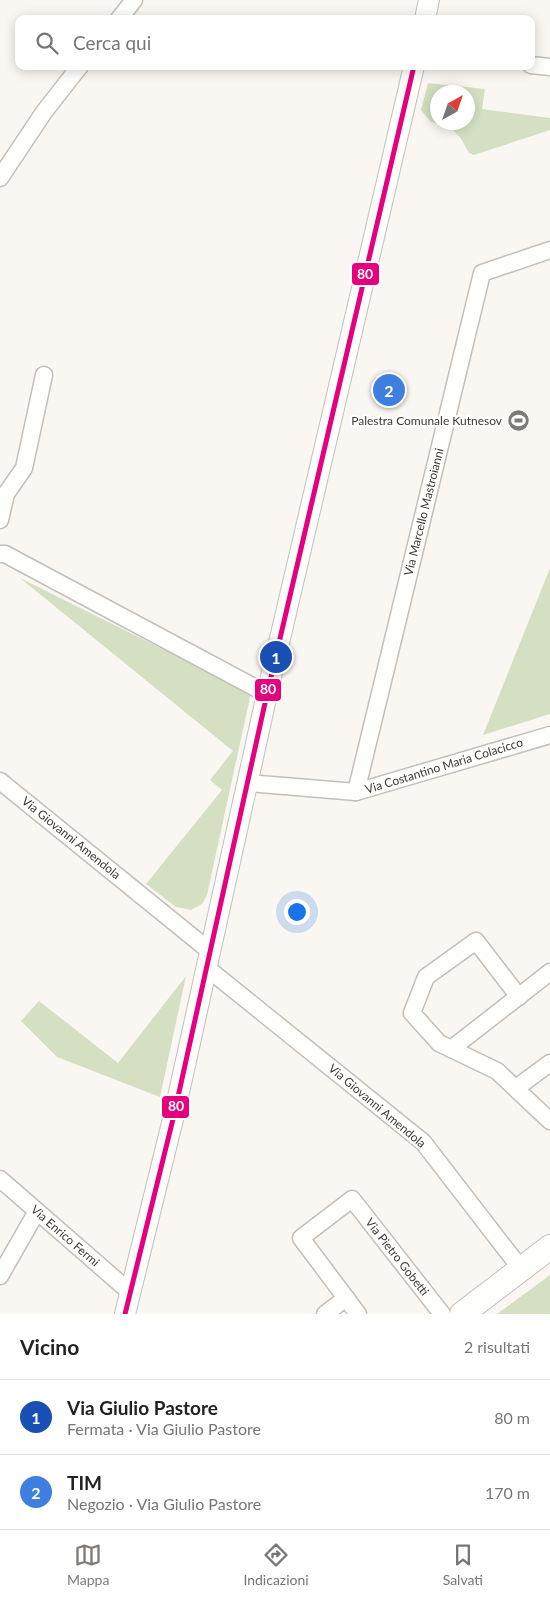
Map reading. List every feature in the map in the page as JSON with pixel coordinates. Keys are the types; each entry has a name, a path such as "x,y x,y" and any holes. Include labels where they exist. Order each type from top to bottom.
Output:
{"main road":[{"path":"462,1314 550,1247"}],"street":[{"path":"121,15 134,0"},
{"path":"426,15 429,0"},
{"path":"535,65 550,67"},
{"path":"0,178 44,112 77,70"},
{"path":"125,1314 174,1115 267,694 413,70"},
{"name":"Via Marcello Mastroianni","path":"356,792 482,274 550,250"},
{"path":"0,520 6,494 24,468 44,375"},
{"path":"0,554 6,554 267,694"},
{"name":"Via Costantino Maria Colacicco","path":"248,782 356,792 550,734"},
{"name":"Via Giovanni Amendola","path":"0,781 423,1142 521,1269"},
{"path":"519,997 476,941 426,977 412,1013 439,1043 497,1071 550,1121"},
{"path":"451,1049 519,997 548,979"},
{"path":"516,1088 550,1063"},
{"name":"Via Enrico Fermi","path":"0,1179 131,1293"},
{"name":"Via Pietro Gobetti","path":"346,1298 301,1238 352,1199 442,1314"},
{"path":"0,1276 37,1211"},
{"path":"325,1314 346,1298 358,1314"}],"green space":[{"path":"428,83 447,85 430,85 430,121 421,110"},
{"path":"475,88 485,89 482,109 550,118 550,130 474,155 469,153 460,137 452,130 475,130"},
{"path":"550,568 550,714 483,735"},
{"path":"20,578 251,693 207,895 202,904 191,910 176,907 146,884 222,790 210,780 233,751"},
{"path":"186,976 160,1097 57,1057 21,1021 39,1001 118,1063"},
{"path":"550,1275 550,1314 497,1314"}],"transit line":[{"name":"80","path":"125,1314 174,1115 267,694 413,70"}],"place":[{"name":"TIM","path":"389,390"},
{"name":"Palestra Comunale Kutnesov","path":"518,421"},
{"name":"Via Giulio Pastore","path":"276,657"}]}
